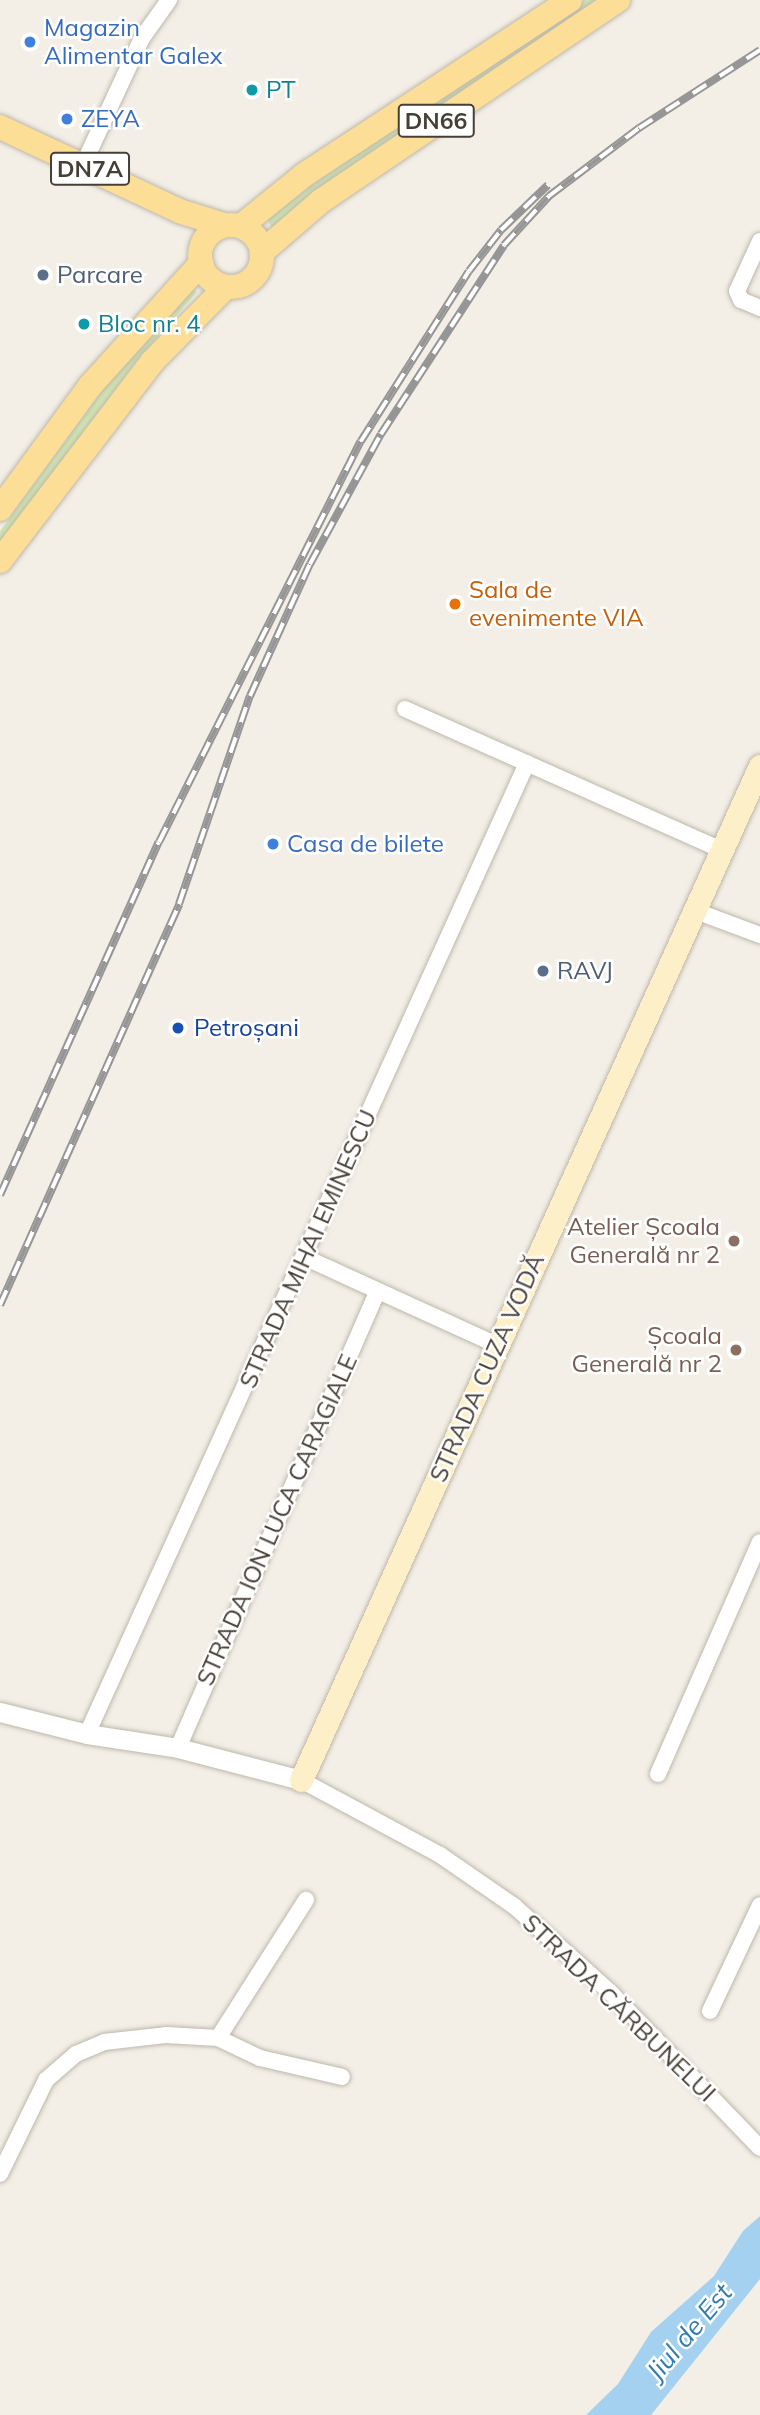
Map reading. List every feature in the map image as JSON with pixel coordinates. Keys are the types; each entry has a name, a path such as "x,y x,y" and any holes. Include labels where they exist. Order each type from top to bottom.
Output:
{"main road":[{"name":"DN66","path":"233,226 304,175 570,0"},
{"name":"DN66","path":"262,252 321,201 618,0"},
{"name":"DN7A","path":"0,127 179,211 233,226"},
{"path":"179,211 202,253 212,281 226,287"},
{"path":"0,509 90,386 202,253 233,226 253,234 262,252 260,267 252,279 226,287 152,362 0,562"},
{"name":"STRADA CUZA VODĂ","path":"301,1780 760,766"}],"street":[{"path":"83,166 142,38 169,0"},
{"path":"760,242 737,291 741,300 760,308"},
{"path":"405,709 721,850"},
{"name":"STRADA MIHAI EMINESCU","path":"87,1734 527,763"},
{"path":"693,910 760,935"},
{"path":"304,1257 497,1345"},
{"name":"STRADA ION LUCA CARAGIALE","path":"178,1748 377,1292"},
{"path":"658,1773 760,1542"},
{"name":"STRADA CĂRBUNELUI","path":"0,1712 87,1734 178,1748 301,1780 440,1855 514,1906 610,1992 760,2148"},
{"path":"218,2038 306,1900"},
{"path":"709,2011 760,1905"},
{"path":"0,2174 46,2080 76,2054 133,2037 218,2038 260,2058 342,2077"}],"green space":[{"path":"584,0 597,0 431,113 274,230 267,220 312,185"},
{"path":"192,287 197,292 135,363 0,545 0,531 127,357"}],"water":[{"name":"Jiul de Est","path":"760,2216 760,2279 651,2415 586,2415 618,2384 651,2332 714,2276 743,2231"}],"railway":[{"path":"0,1305 179,904 250,696 310,564 381,434 504,245 549,196 639,128 760,50"},
{"path":"0,1195 159,842 361,441 469,271 501,230 548,185"}],"place":[{"name":"Magazin Alimentar Galex","path":"30,42"},
{"name":"PT","path":"252,90"},
{"name":"ZEYA","path":"67,119"},
{"name":"Parcare","path":"43,275"},
{"name":"Bloc nr. 4","path":"84,324"},
{"name":"Sala de evenimente VIA","path":"455,604"},
{"name":"Casa de bilete","path":"273,844"},
{"name":"RAVJ","path":"543,971"},
{"name":"Petroșani","path":"178,1028"},
{"name":"Atelier Școala Generală nr 2","path":"734,1241"},
{"name":"Școala Generală nr 2","path":"736,1350"}]}
